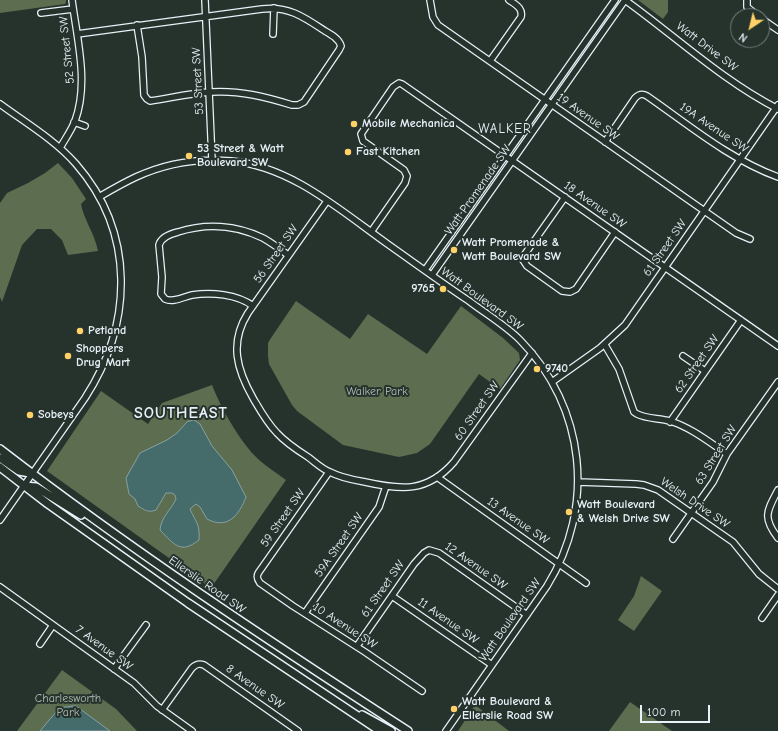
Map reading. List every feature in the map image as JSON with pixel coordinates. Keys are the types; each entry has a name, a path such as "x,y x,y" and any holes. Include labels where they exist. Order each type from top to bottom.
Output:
{"main road":[{"name":"Ellerslie Road SW","path":"0,449 107,528 266,639 408,731"},
{"path":"0,458 19,471 32,474"},
{"name":"Ellerslie Road SW","path":"0,467 24,486 188,603 380,731"},
{"path":"24,486 36,486 84,517 107,528"},
{"path":"335,702 370,718 391,731"}],"street":[{"name":"52 Street SW","path":"60,148 74,122 79,106 82,88 72,0"},
{"name":"53 Street SW","path":"205,0 212,160"},
{"name":"19 Avenue SW","path":"430,0 432,15 435,21 704,211 736,233 750,239"},
{"path":"490,61 519,20 522,12 520,8 510,0"},
{"name":"Watt Promenade SW","path":"425,270 615,0"},
{"name":"Watt Promenade SW","path":"432,275 625,0"},
{"name":"Watt Drive SW","path":"625,0 723,73 753,94 777,107"},
{"path":"77,34 137,25 262,8 274,8 290,11 306,18 337,39 341,44 339,50 304,102 298,105 244,94 209,92 173,96 152,101 146,99 144,95 142,57 137,25"},
{"path":"273,34 274,8"},
{"path":"41,13 73,9"},
{"name":"18 Avenue SW","path":"371,232 406,183 407,176 404,170 364,143 361,138 363,130 393,87 399,83 404,84 778,346"},
{"name":"19A Avenue SW","path":"605,142 635,98 640,94 647,96 740,160 778,177"},
{"path":"0,104 60,148 81,170 99,197 112,227 120,263 122,292 117,328 110,350 92,387 0,520"},
{"name":"61 Street SW","path":"552,382 605,345 625,325 777,107"},
{"path":"74,122 85,126"},
{"name":"Watt Boulevard SW","path":"99,197 128,181 153,170 188,162 212,160 241,162 269,169 294,180 327,201 504,326 532,353 552,382 561,398 570,422 577,461 577,499 571,532 559,563 547,586 446,731"},
{"path":"565,197 523,260 527,266 562,291 567,293 576,289 615,232"},
{"name":"56 Street SW","path":"327,201 243,321 239,334 237,352 239,369 246,386 266,420 276,433 329,472"},
{"path":"253,306 244,300 215,294 197,294 171,301 165,299 161,294 162,277 159,245 160,241 165,236 189,229 224,227 248,232 263,238 288,255"},
{"name":"62 Street SW","path":"670,422 741,320"},
{"path":"605,345 619,369 635,413 639,416 670,422 694,432 727,454"},
{"name":"60 Street SW","path":"437,477 448,470 532,353"},
{"path":"683,356 705,371"},
{"name":"63 Street SW","path":"673,539 713,482 727,454 778,382"},
{"path":"329,472 347,478 396,488 424,484 437,477"},
{"name":"59 Street SW","path":"257,578 259,572 329,472"},
{"name":"13 Avenue SW","path":"437,477 586,582"},
{"name":"Welsh Drive SW","path":"578,482 644,485 658,490 692,512 733,542 759,574 778,589"},
{"name":"59A Street SW","path":"305,613 379,508 386,486"},
{"path":"778,490 767,512 770,524 778,538"},
{"name":"61 Street SW","path":"357,646 414,564 427,551 432,550"},
{"name":"12 Avenue SW","path":"432,550 439,553 527,615"},
{"name":"10 Avenue SW","path":"257,578 260,583 357,646 422,691"},
{"name":"7 Avenue SW","path":"0,587 138,686 162,710 192,731"},
{"path":"762,618 778,595"},
{"name":"11 Avenue SW","path":"392,596 492,665"},
{"path":"40,644 53,625"},
{"path":"114,669 146,625"},
{"name":"8 Avenue SW","path":"162,710 192,668 198,664 204,665 298,731"}],"green space":[{"path":"0,0 66,0 66,2 65,4 0,13"},
{"path":"638,0 668,0 668,12 663,19"},
{"path":"58,163 72,178 86,199 81,204 82,209 98,251 68,255 62,240 51,229 37,229 22,245 2,302 0,297 0,203 7,193 45,173"},
{"name":"Walker Park","path":"296,301 350,339 368,314 427,354 461,306 503,338 519,353 520,360 500,389 479,374 430,444 417,453 399,457 343,445 297,411 292,405 269,364 268,343"},
{"path":"212,385 220,404 244,444 265,465 286,480 211,588 47,471 101,391 148,424 162,403"},
{"path":"641,576 662,591 634,631 618,620 634,596"},
{"name":"Charlesworth Park","path":"62,670 116,709 137,731 17,731"},
{"path":"630,702 672,731 609,731"},
{"path":"475,705 509,731 458,731"}],"water":[{"path":"194,420 200,424 212,446 232,470 246,497 236,515 227,522 221,523 207,519 200,507 196,504 190,509 198,526 199,540 187,547 182,547 173,543 160,530 164,517 176,499 175,495 172,493 166,493 156,510 147,511 138,506 135,499 129,494 126,478 140,453 167,440 177,433 187,422"},
{"path":"76,706 110,731 40,731 60,708"}],"place":[{"name":"Mobile Mechanica","path":"354,124"},
{"name":"Fast Kitchen","path":"348,152"},
{"name":"53 Street & Watt Boulevard SW","path":"189,156"},
{"name":"Watt Promenade & Watt Boulevard SW","path":"454,250"},
{"name":"9765","path":"443,289"},
{"name":"Petland","path":"80,331"},
{"name":"Shoppers Drug Mart","path":"68,356"},
{"name":"9740","path":"537,369"},
{"name":"Sobeys","path":"30,415"},
{"name":"Watt Boulevard & Welsh Drive SW","path":"569,512"},
{"name":"Watt Boulevard & Ellerslie Road SW","path":"454,709"}],"district":[{"name":"WALKER","path":"505,129"},
{"name":"SOUTHEAST","path":"181,413"}]}
